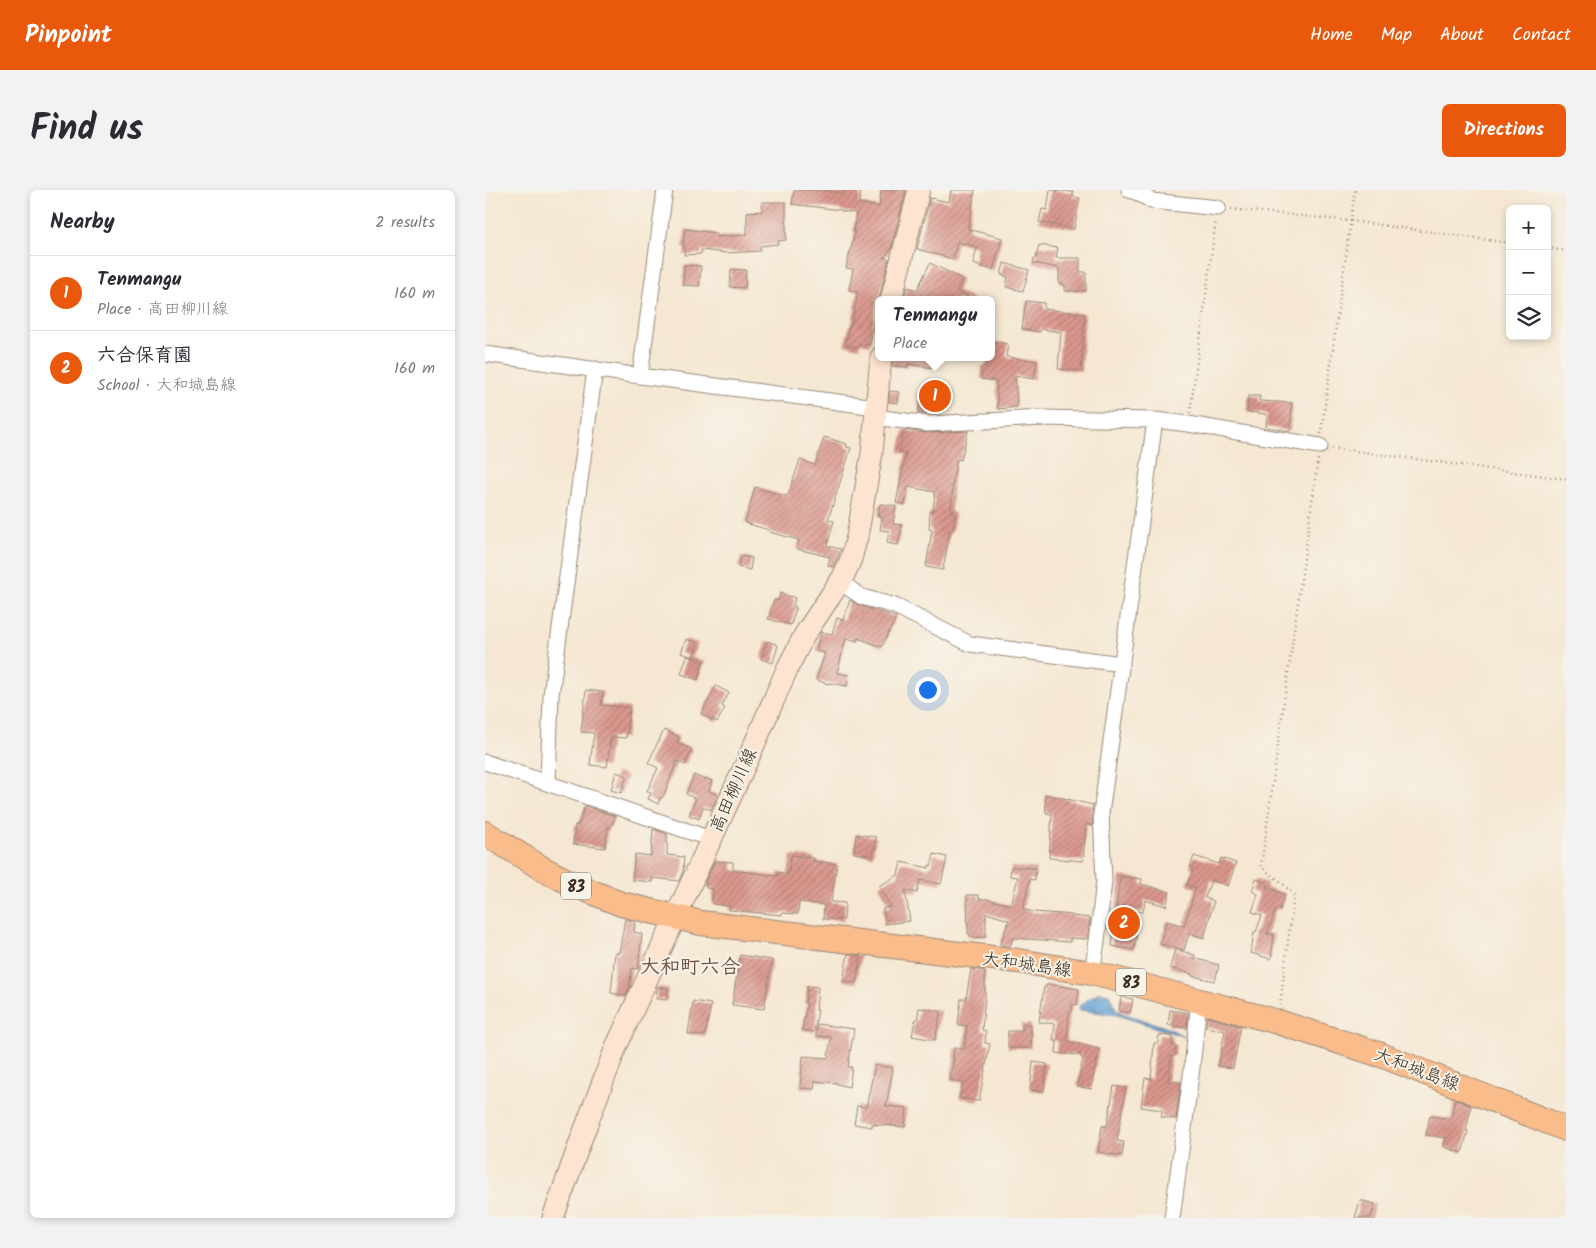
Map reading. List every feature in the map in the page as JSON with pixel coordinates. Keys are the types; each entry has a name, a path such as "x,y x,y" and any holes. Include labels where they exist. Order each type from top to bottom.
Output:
{"main road":[{"path":"892,296 919,190"},
{"name":"高田柳川線","path":"553,1218 616,1047 644,984 788,667 805,634 839,582 851,559 857,537 872,454 881,361"},
{"name":"大和城島線","path":"485,833 543,870 621,904 701,923 1018,961 1092,974 1278,1022 1381,1055 1566,1128"}],"street":[{"path":"640,376 665,190"},
{"path":"1129,190 1152,201 1218,208"},
{"path":"485,354 876,412 928,424 1041,418 1155,420 1320,446"},
{"path":"548,782 551,695 595,369"},
{"path":"1092,974 1104,880 1101,814 1155,420"},
{"path":"839,582 862,597 895,606 970,644 1122,664"},
{"path":"485,762 711,839"},
{"path":"1172,1218 1199,1001"}],"path":[{"path":"1278,1022 1294,895 1281,882 1261,867 1355,190"},
{"path":"1188,424 1218,208 1351,221 1506,242"},
{"path":"1551,249 1566,251"},
{"path":"1320,446 1566,478"}],"water":[{"path":"1099,992 1109,994 1117,1011 1162,1026 1185,1037 1117,1015 1080,1010 1079,1006"}],"building":[{"path":"794,190 819,190 843,193 843,190 861,190 859,203 879,207 881,190 906,190 891,249 884,258 889,259 880,296 875,296 875,312 870,345 860,343 859,348 845,345 858,292 849,290 853,269 846,268 855,232 853,232 856,213 792,204"},
{"path":"951,190 975,190 968,229 1002,238 993,270 973,264 977,247 957,242 953,259 917,249 930,198 949,202"},
{"path":"1050,190 1073,192 1073,197 1080,198 1074,229 1039,222 1042,209 1047,210"},
{"path":"762,202 786,202 786,240 778,241 778,244 760,246 760,251 726,253 701,250 701,254 684,255 685,229 716,233 716,237 747,235 747,212 762,211"},
{"path":"1039,245 1058,248 1056,258 1080,258 1080,272 1086,272 1086,291 1065,291 1065,285 1059,283 1059,268 1033,263"},
{"path":"930,263 962,279 957,291 966,296 905,296 907,287 917,290"},
{"path":"1004,263 1029,270 1023,291 1006,287 1008,277 1001,275"},
{"path":"684,265 701,266 699,286 683,285"},
{"path":"731,269 746,270 745,288 730,287"},
{"path":"1026,301 1044,303 1044,309 1085,314 1081,371 1058,369 1061,332 1041,329 1040,332 1022,329"},
{"path":"995,342 1008,344 1006,357 1037,361 1034,379 1015,376 1017,407 998,409 996,381 981,379 982,366 986,367 987,361 995,361"},
{"path":"893,361 934,361 933,368 908,364 908,367 893,366"},
{"path":"923,387 951,391 948,406 928,403 927,414 918,413"},
{"path":"890,391 899,392 898,403 889,402"},
{"path":"1248,396 1260,396 1259,401 1292,403 1290,431 1266,427 1267,414 1247,412"},
{"path":"904,430 928,433 968,431 961,460 957,459 953,480 951,512 955,513 953,531 950,531 943,570 926,567 932,530 929,529 930,511 933,511 935,492 908,487 905,505 896,503 906,454 899,452"},
{"path":"824,437 847,444 846,447 851,448 828,520 834,521 827,546 841,549 834,567 828,566 830,557 797,549 799,540 745,523 755,487 788,495 800,460 815,465"},
{"path":"880,504 896,506 893,524 902,525 898,545 887,543 889,531 880,530 882,517 878,516"},
{"path":"741,556 752,558 750,570 738,567"},
{"path":"780,593 795,598 793,606 796,607 791,625 768,619 774,600 778,601"},
{"path":"850,600 860,606 896,617 882,647 858,638 857,641 846,638 837,673 849,675 847,686 828,684 816,680 825,653 816,651 821,632 832,634 837,618 843,620"},
{"path":"686,639 698,643 693,657 681,653"},
{"path":"767,641 778,645 773,663 761,659"},
{"path":"687,656 704,661 698,680 681,674"},
{"path":"716,686 729,693 722,706 725,708 717,722 701,714"},
{"path":"586,690 603,692 601,705 630,708 626,738 611,737 607,767 590,765 594,733 581,732"},
{"path":"664,730 679,737 677,743 692,749 685,765 677,761 663,797 660,798 658,804 648,799 651,793 647,791 658,768 648,763"},
{"path":"616,772 627,776 621,793 611,790"},
{"path":"694,775 712,781 709,791 718,795 711,810 703,807 699,819 689,815 696,799 686,794"},
{"path":"1045,794 1093,805 1092,826 1086,824 1083,861 1049,858 1052,814 1046,813"},
{"path":"585,806 615,816 611,828 608,827 605,848 573,844 575,825 578,825"},
{"path":"653,829 667,834 667,855 684,857 683,871 679,881 653,878 652,882 632,880 635,854 651,856"},
{"path":"856,834 876,837 873,856 854,853"},
{"path":"934,854 947,857 941,884 920,880 917,893 905,890 910,921 885,924 883,908 891,907 879,886 898,875 901,862 929,868"},
{"path":"791,855 814,858 813,861 837,864 831,902 845,903 844,920 823,919 824,905 799,902 798,914 782,913 782,915 729,910 730,906 712,904 713,889 706,888 706,880 715,861 733,862 733,870 778,876 778,872 788,874"},
{"path":"1194,856 1219,864 1221,858 1236,863 1228,886 1211,880 1205,898 1214,901 1204,938 1189,933 1184,950 1160,944 1167,921 1184,926 1196,888 1187,885 1193,868 1190,867"},
{"path":"1011,867 1036,868 1035,880 1030,879 1023,909 1034,912 1090,918 1088,939 1070,938 1070,942 1013,938 1010,946 1006,946 1000,944 1009,920 986,913 986,937 970,937 970,934 968,934 967,895 979,895 979,899 1011,905 1018,877 1010,876"},
{"path":"1120,876 1142,879 1141,884 1170,892 1166,906 1145,900 1143,912 1135,911 1133,934 1137,934 1134,950 1112,946"},
{"path":"1256,879 1267,883 1266,887 1285,894 1280,910 1276,909 1267,934 1274,934 1271,959 1251,953 1254,932 1256,932 1262,915 1252,912 1258,894 1252,891"},
{"path":"625,919 635,922 634,932 642,934 638,969 632,968 626,996 611,993 615,952 619,953"},
{"path":"1175,949 1195,955 1194,958 1219,965 1215,981 1192,976 1192,974 1170,968"},
{"path":"848,954 861,956 856,983 843,981"},
{"path":"740,955 772,960 764,1009 732,1005"},
{"path":"971,969 985,971 982,1030 986,1031 985,1043 990,1044 979,1101 959,1098 963,1082 950,1080 954,1048 964,1049 967,1026 958,1025 961,999 966,999"},
{"path":"1047,984 1079,989 1077,1005 1072,1004 1072,1012 1069,1012 1067,1041 1099,1049 1091,1089 1077,1086 1083,1058 1080,1057 1081,1055 1056,1053 1057,1041 1053,1041 1055,1024 1039,1022 1044,987"},
{"path":"807,986 818,987 816,1010 818,1010 814,1032 802,1030 807,1004 805,1004"},
{"path":"657,987 668,988 667,1000 656,999"},
{"path":"1121,997 1133,999 1130,1013 1119,1011"},
{"path":"693,1001 711,1004 705,1036 688,1034"},
{"path":"919,1008 941,1011 935,1040 912,1036"},
{"path":"1170,1010 1188,1013 1187,1028 1168,1025"},
{"path":"1207,1017 1241,1026 1233,1068 1218,1066 1225,1031 1206,1027"},
{"path":"817,1024 854,1029 848,1067 852,1067 849,1087 837,1083 815,1081 814,1089 800,1088 803,1056 828,1058 831,1037 816,1036"},
{"path":"1022,1024 1031,1024 1031,1048 1008,1048 1008,1031 1022,1031"},
{"path":"1159,1035 1173,1036 1172,1045 1176,1045 1175,1056 1171,1056 1168,1081 1181,1082 1176,1119 1161,1117 1162,1110 1141,1107 1145,1078 1151,1079 1154,1043 1158,1043"},
{"path":"1033,1062 1047,1064 1044,1092 1030,1090"},
{"path":"875,1065 893,1068 886,1106 907,1108 905,1127 872,1124 872,1127 854,1124 857,1106 866,1107"},
{"path":"1114,1086 1126,1088 1117,1141 1124,1142 1122,1156 1098,1152 1102,1126 1107,1126"},
{"path":"1455,1099 1471,1106 1466,1131 1468,1131 1462,1153 1444,1147 1446,1138 1426,1135 1430,1116 1451,1119"},
{"path":"1360,1200 1375,1204 1371,1218 1355,1218"}],"place":[{"name":"Tenmangu","path":"935,396"},
{"name":"六合保育園","path":"1124,923"}],"district":[{"name":"大和町六合","path":"690,966"}]}
